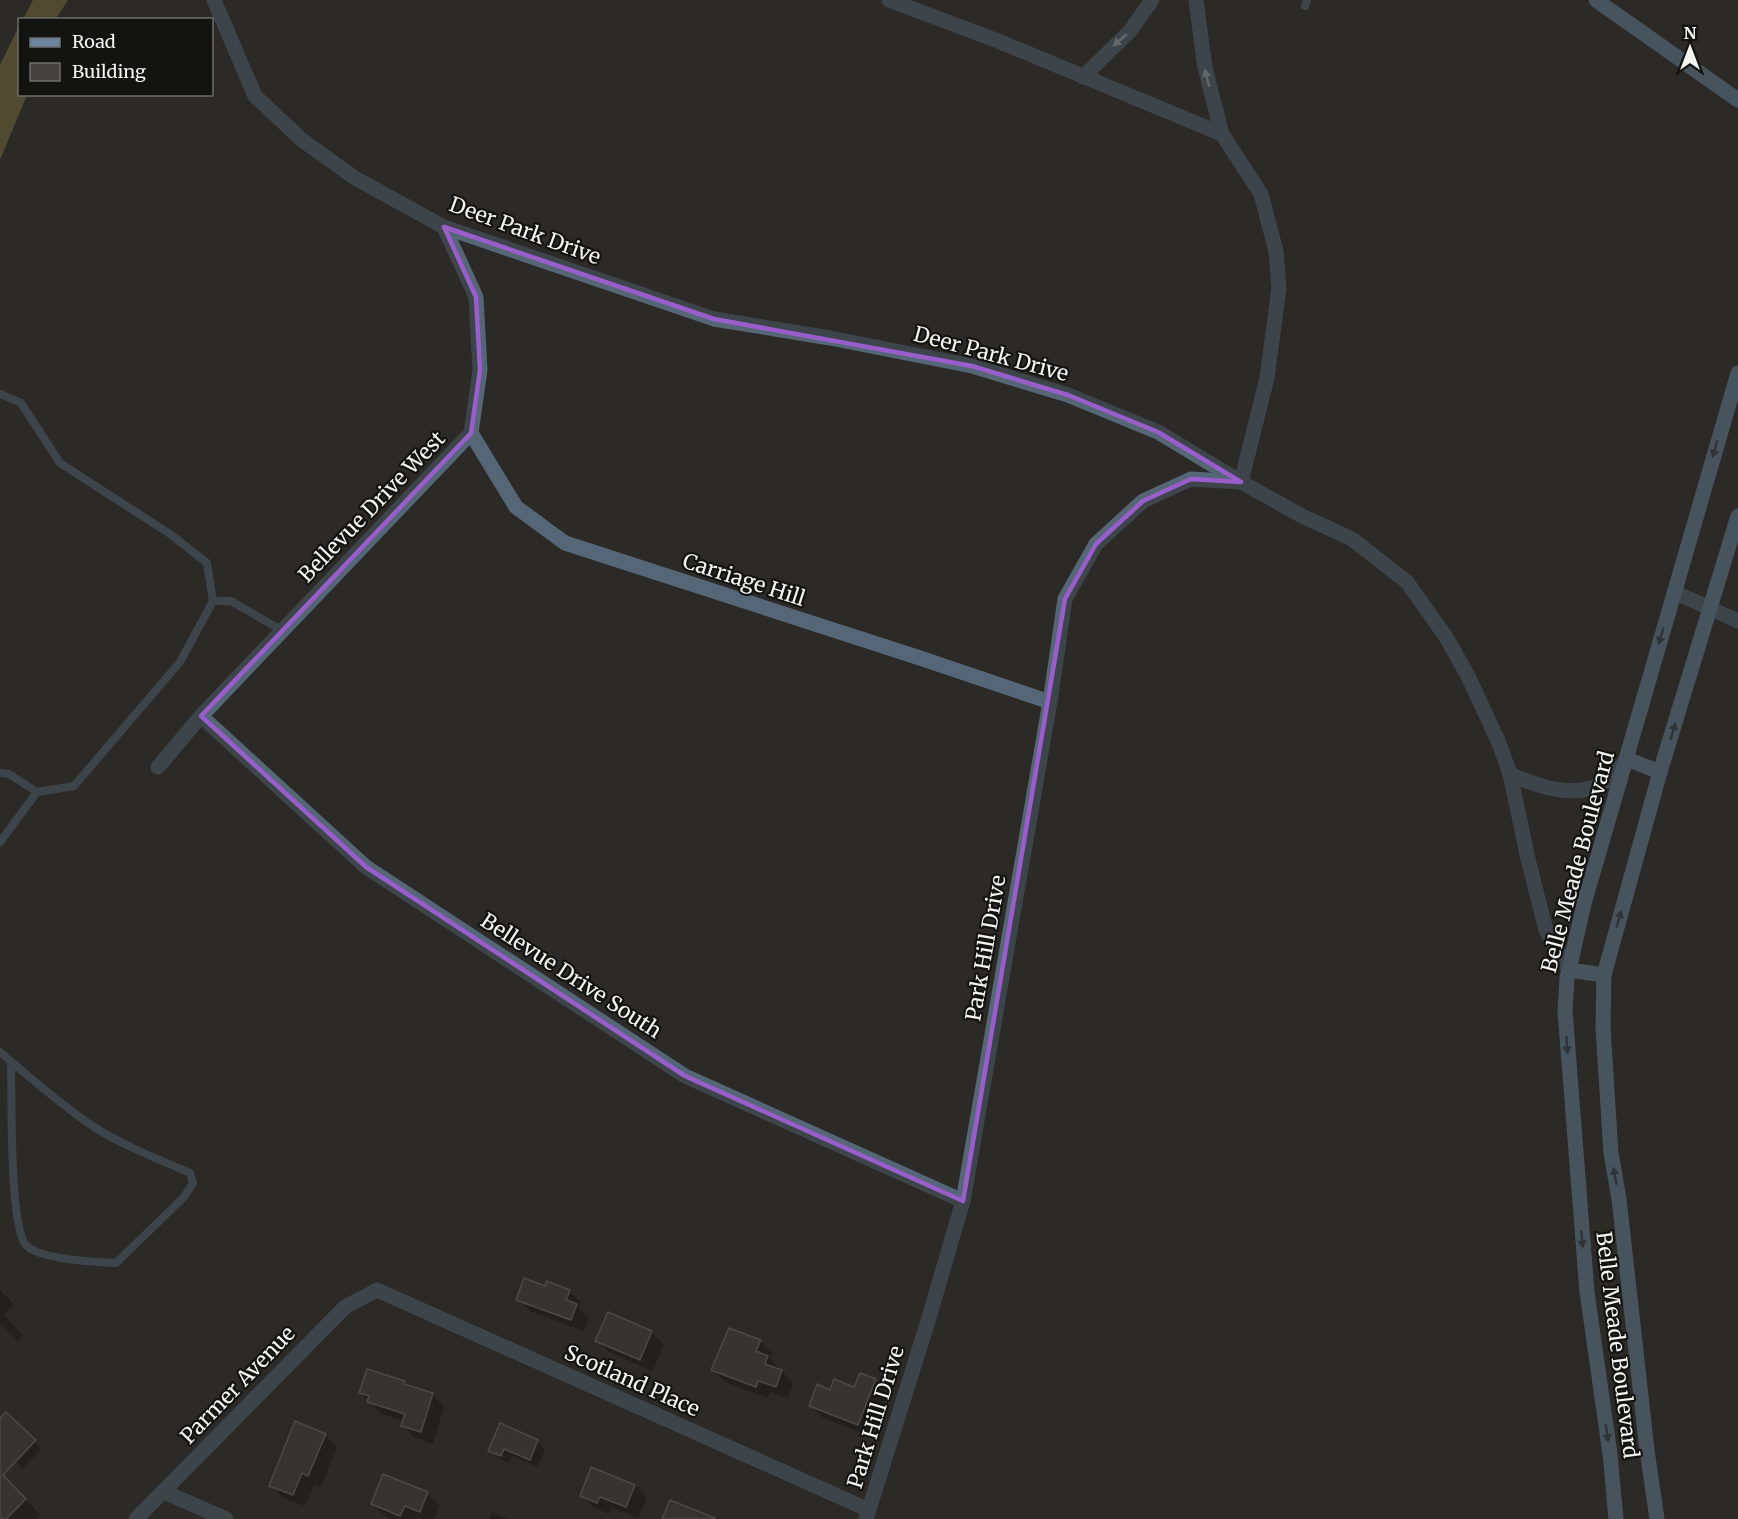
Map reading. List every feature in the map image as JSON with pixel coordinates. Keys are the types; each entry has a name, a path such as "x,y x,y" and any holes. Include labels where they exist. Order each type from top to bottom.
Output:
{"main road":[{"path":"1596,0 1738,100"},
{"name":"Belle Meade Boulevard","path":"1616,1519 1610,1454 1587,1292 1564,1011 1569,970 1584,904 1674,592 1732,413 1738,373"},
{"name":"Belle Meade Boulevard","path":"1657,1519 1619,1199 1611,1153 1603,1028 1604,975 1660,771 1738,516"},
{"path":"1627,759 1660,771"},
{"path":"1569,970 1604,975"}],"street":[{"name":"Deer Park Drive","path":"214,0 255,96 302,140 355,178 444,227 714,319 830,338 972,366 1068,394 1158,432 1302,516 1352,539 1407,582 1446,637 1468,676 1499,743 1510,774 1527,859 1546,930 1569,970"},
{"path":"890,0 998,41 1222,134"},
{"path":"1083,77 1138,22 1152,0"},
{"path":"1196,0 1204,68 1222,134 1261,194 1276,251 1279,288 1267,378 1241,482"},
{"name":"Bellevue Drive West","path":"158,767 201,716 471,433 480,370 476,297 444,227"},
{"name":"Carriage Hill","path":"471,433 516,507 565,543 1050,702"},
{"name":"Park Hill Drive","path":"868,1515 963,1201 1050,702 1065,599 1096,544 1143,501 1191,479 1241,482"},
{"path":"1674,592 1738,621"},
{"name":"Bellevue Drive South","path":"201,716 366,867 685,1076 963,1201"},
{"path":"1510,774 1534,785 1555,790 1574,790 1588,788 1606,781 1627,759"},
{"name":"Scotland Place","path":"377,1290 868,1515"},
{"name":"Parmer Avenue","path":"136,1519 345,1307 377,1290"},
{"path":"164,1492 226,1519"}],"lane":[{"path":"0,394 21,403 60,463 170,534 207,563 213,600 180,662 74,786 37,792 9,774 0,773"},
{"path":"213,600 231,601 283,631"},
{"path":"0,842 37,792"},
{"path":"0,1052 95,1127 190,1173 193,1183 184,1197 116,1263 84,1261 43,1254 26,1246 19,1230 14,1191 12,1062"}],"highlighted area":[{"path":"444,227 714,319 972,366 1068,395 1158,432 1241,482 1191,479 1143,501 1096,544 1065,599 963,1201 685,1076 366,867 201,716 471,433 480,370 476,297"}],"shaded area":[{"path":"33,0 68,0 57,18 24,18"},
{"path":"18,28 18,96 27,96 0,160 0,65"}],"building":[{"path":"524,1278 545,1286 547,1281 570,1290 566,1300 577,1304 571,1320 516,1300"},
{"path":"608,1312 652,1331 640,1360 595,1341"},
{"path":"729,1328 761,1340 756,1351 768,1356 765,1364 782,1370 776,1387 758,1381 756,1387 711,1370"},
{"path":"367,1369 433,1393 421,1432 401,1426 405,1414 367,1402 369,1396 359,1393"},
{"path":"860,1373 876,1379 858,1425 809,1406 817,1384 830,1390 834,1379 854,1387"},
{"path":"6,1412 36,1440 3,1475 26,1499 6,1519 0,1519 0,1418"},
{"path":"295,1421 326,1434 308,1476 302,1473 293,1495 269,1486"},
{"path":"500,1423 538,1440 530,1460 504,1449 501,1456 488,1451"},
{"path":"591,1467 635,1485 626,1507 600,1497 597,1503 580,1496"},
{"path":"383,1474 428,1492 420,1512 405,1506 400,1516 371,1504"},
{"path":"670,1500 715,1518 715,1519 662,1519"}]}
